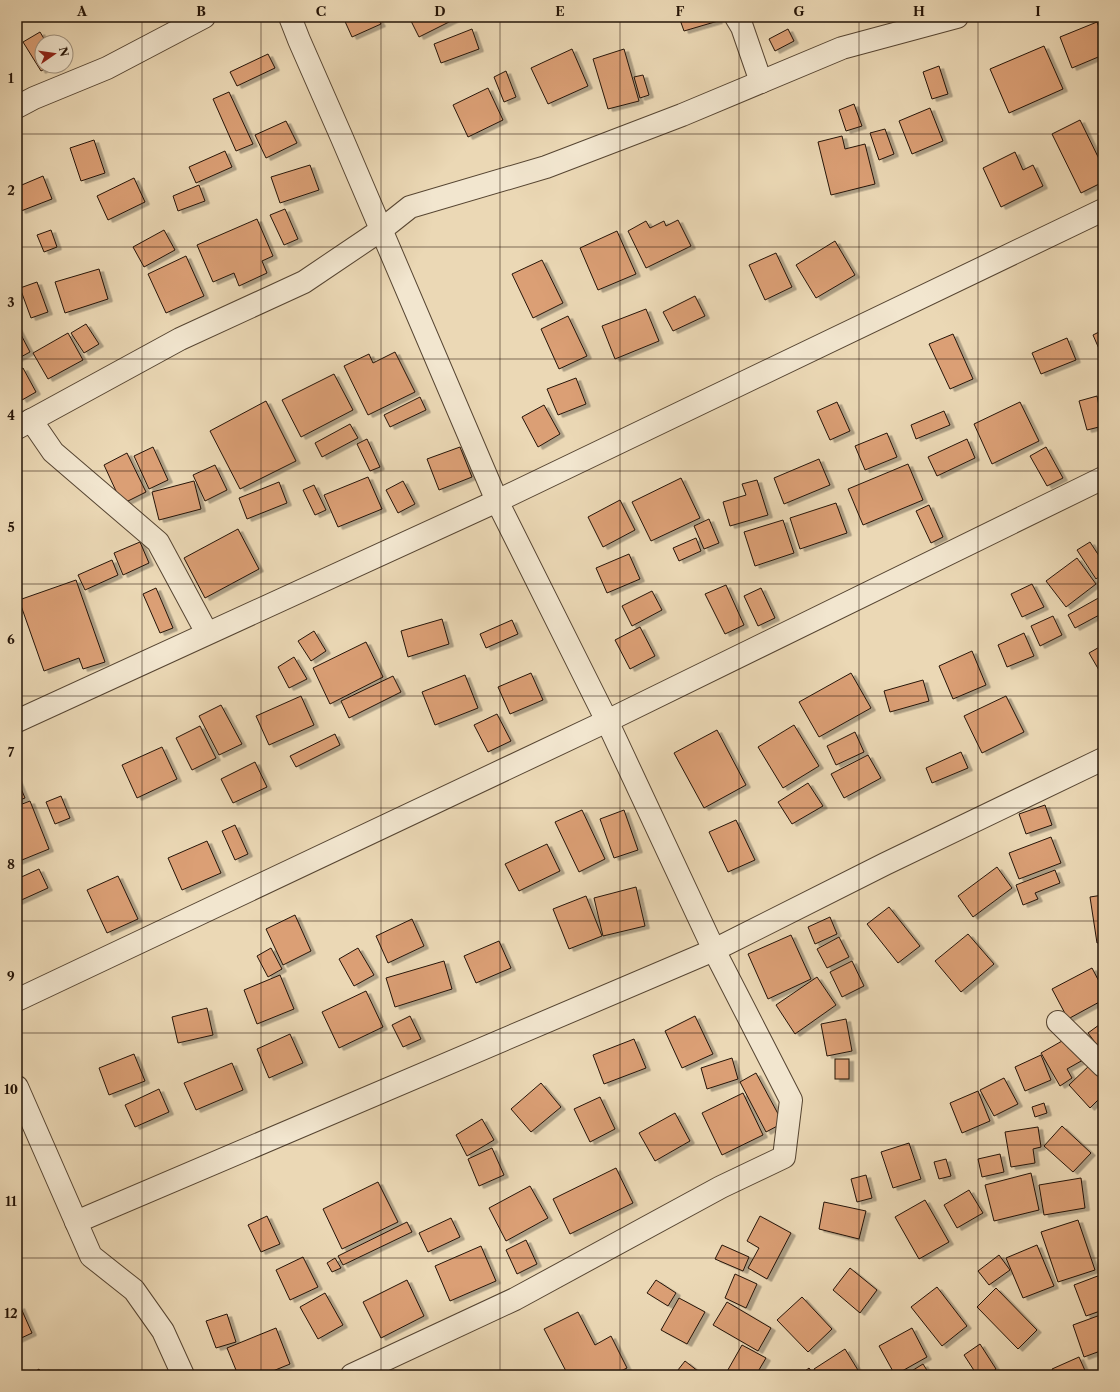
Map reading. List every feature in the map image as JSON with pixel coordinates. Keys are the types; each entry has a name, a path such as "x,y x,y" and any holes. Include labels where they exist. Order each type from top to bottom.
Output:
{"street":[{"path":"17,107 34,98 107,68 204,17"},
{"path":"290,17 497,501 607,720 714,950 791,1100 784,1157 721,1187 385,1369 352,1375"},
{"path":"736,17 742,27 761,82"},
{"path":"208,633 158,542 53,452 24,424 180,339 304,282 381,230 410,207 546,167 682,115 842,48 957,17"},
{"path":"17,721 497,501 1103,210"},
{"path":"17,1000 607,720 1103,478"},
{"path":"76,1222 714,950 885,864 1103,759"},
{"path":"1058,1022 1103,1066"},
{"path":"17,1087 91,1256 134,1290 163,1331 184,1375"}],"building":[{"path":"343,17 377,17 381,24 352,37"},
{"path":"409,17 459,17 419,37"},
{"path":"679,17 717,17 718,21 684,31"},
{"path":"1097,22 1103,38 1103,55 1072,68 1060,37"},
{"path":"472,29 479,49 441,63 434,44"},
{"path":"788,29 794,41 775,51 769,39"},
{"path":"34,36 34,60 23,42"},
{"path":"1044,46 1063,89 1009,113 990,69"},
{"path":"572,49 588,86 548,104 531,68"},
{"path":"624,49 639,101 608,109 593,59"},
{"path":"268,54 275,68 237,86 230,72"},
{"path":"939,66 948,94 932,99 923,72"},
{"path":"506,71 516,97 504,102 494,77"},
{"path":"643,75 649,95 640,98 634,77"},
{"path":"488,88 503,120 468,137 453,105"},
{"path":"229,92 253,144 236,151 213,99"},
{"path":"854,104 862,126 846,131 839,110"},
{"path":"930,108 943,141 912,154 899,121"},
{"path":"1080,120 1103,167 1103,182 1081,193 1052,134"},
{"path":"286,121 297,143 266,158 255,135"},
{"path":"885,129 894,154 879,160 870,133"},
{"path":"842,136 845,149 865,144 875,184 831,195 818,142"},
{"path":"94,140 105,173 81,181 70,148"},
{"path":"225,151 232,167 196,183 189,167"},
{"path":"1015,152 1023,170 1033,165 1043,186 1001,207 983,168"},
{"path":"310,165 319,190 280,203 271,177"},
{"path":"43,176 52,199 21,211 17,200 17,187"},
{"path":"134,178 145,202 108,220 97,196"},
{"path":"199,185 205,201 178,211 173,196"},
{"path":"285,209 298,239 284,245 270,215"},
{"path":"257,219 273,256 262,261 267,273 239,286 234,273 213,282 197,245"},
{"path":"678,220 691,246 646,268 628,231 646,221 650,228 664,221 666,226"},
{"path":"51,230 57,247 44,252 37,235"},
{"path":"164,230 175,250 144,267 133,247"},
{"path":"617,231 636,274 598,290 580,248"},
{"path":"835,241 855,275 816,298 796,265"},
{"path":"776,253 792,287 765,300 749,265"},
{"path":"186,256 204,296 166,313 148,274"},
{"path":"542,260 563,303 533,318 512,274"},
{"path":"99,269 108,299 65,313 55,282"},
{"path":"37,282 48,312 31,318 20,288"},
{"path":"695,296 705,316 673,331 663,312"},
{"path":"646,309 659,341 615,359 602,326"},
{"path":"568,316 587,356 559,369 541,329"},
{"path":"86,324 99,344 84,353 71,333"},
{"path":"17,327 30,352 17,359"},
{"path":"1103,330 1103,358 1093,335"},
{"path":"68,333 83,360 48,379 33,353"},
{"path":"953,334 973,379 950,389 929,344"},
{"path":"1067,338 1076,360 1041,374 1032,353"},
{"path":"395,352 415,392 368,415 344,366 369,354 373,363"},
{"path":"23,368 36,392 22,400 17,391 17,371"},
{"path":"334,374 353,410 301,437 282,400"},
{"path":"576,378 586,404 558,415 547,389"},
{"path":"1097,396 1103,426 1087,430 1079,401"},
{"path":"420,397 426,410 390,427 384,415"},
{"path":"266,401 296,461 240,489 210,431"},
{"path":"837,402 850,431 830,440 817,411"},
{"path":"1020,402 1039,441 992,464 974,424"},
{"path":"544,405 560,434 538,447 522,417"},
{"path":"944,411 950,425 916,439 911,425"},
{"path":"350,424 358,438 322,457 315,443"},
{"path":"887,433 897,457 865,470 855,446"},
{"path":"367,439 380,467 370,471 357,444"},
{"path":"967,439 975,458 937,476 928,457"},
{"path":"153,447 168,480 149,489 134,456"},
{"path":"460,447 472,477 439,490 427,459"},
{"path":"1046,447 1063,478 1047,486 1030,456"},
{"path":"127,453 146,492 122,504 104,465"},
{"path":"819,459 830,485 784,504 774,478"},
{"path":"908,464 923,500 863,525 848,489"},
{"path":"215,465 227,490 205,501 193,475"},
{"path":"368,477 382,509 338,527 324,495"},
{"path":"681,478 700,518 651,541 632,502"},
{"path":"757,480 768,515 730,526 723,502 746,495 742,484"},
{"path":"194,481 201,509 159,520 152,492"},
{"path":"403,481 415,504 398,513 386,490"},
{"path":"279,482 287,503 247,519 239,498"},
{"path":"314,485 326,510 315,515 303,490"},
{"path":"620,500 635,530 603,547 588,517"},
{"path":"836,503 847,533 800,549 790,518"},
{"path":"929,505 943,537 931,543 916,511"},
{"path":"709,519 719,543 704,549 694,526"},
{"path":"783,520 794,553 755,566 744,532"},
{"path":"238,529 259,569 205,598 184,558"},
{"path":"696,538 701,551 679,561 673,548"},
{"path":"140,542 149,563 123,575 114,553"},
{"path":"1090,542 1103,562 1103,574 1096,579 1077,550"},
{"path":"629,554 640,579 607,593 596,568"},
{"path":"1077,558 1096,584 1066,607 1046,581"},
{"path":"112,560 118,575 85,590 78,575"},
{"path":"76,580 105,662 83,669 79,658 44,671 19,600"},
{"path":"1032,584 1044,607 1022,617 1011,594"},
{"path":"726,585 744,625 725,634 705,594"},
{"path":"156,588 173,628 160,633 143,594"},
{"path":"761,588 775,618 758,626 744,596"},
{"path":"652,591 662,610 632,626 622,606"},
{"path":"1102,596 1103,613 1075,628 1068,615"},
{"path":"1053,616 1062,635 1040,646 1031,626"},
{"path":"442,619 449,644 408,657 401,631"},
{"path":"512,620 518,634 486,648 480,634"},
{"path":"640,627 655,656 630,669 615,640"},
{"path":"314,631 326,651 311,661 298,641"},
{"path":"1024,633 1034,656 1007,667 998,645"},
{"path":"366,642 383,677 330,704 313,668"},
{"path":"1103,645 1103,677 1089,653"},
{"path":"972,651 986,685 953,699 939,666"},
{"path":"294,657 307,679 289,688 278,667"},
{"path":"531,673 543,700 510,714 498,687"},
{"path":"851,673 871,708 819,737 799,702"},
{"path":"465,675 478,708 435,725 422,692"},
{"path":"393,676 401,692 349,718 341,701"},
{"path":"923,680 929,701 890,712 884,691"},
{"path":"301,696 314,725 269,745 256,716"},
{"path":"1006,696 1024,732 982,753 964,716"},
{"path":"221,705 242,744 219,755 199,716"},
{"path":"497,714 511,741 488,752 474,725"},
{"path":"794,725 819,766 783,788 758,747"},
{"path":"200,726 216,758 192,770 176,738"},
{"path":"717,730 746,785 704,808 674,753"},
{"path":"855,732 864,752 836,765 827,746"},
{"path":"335,734 340,745 296,767 290,756"},
{"path":"162,747 177,779 137,798 122,765"},
{"path":"961,752 968,768 932,783 926,768"},
{"path":"868,755 881,778 844,798 831,774"},
{"path":"255,762 267,787 233,803 221,779"},
{"path":"17,779 25,798 17,801"},
{"path":"808,783 823,806 792,824 778,802"},
{"path":"61,796 70,818 55,824 46,802"},
{"path":"30,801 49,849 17,862 17,806"},
{"path":"1045,805 1052,825 1026,834 1019,814"},
{"path":"582,810 605,859 579,872 555,822"},
{"path":"624,810 638,850 614,858 600,819"},
{"path":"736,820 755,860 728,872 709,832"},
{"path":"235,825 248,854 235,860 222,831"},
{"path":"1051,837 1061,863 1019,879 1009,853"},
{"path":"207,841 221,873 182,890 168,858"},
{"path":"547,844 560,871 519,891 505,864"},
{"path":"997,867 1012,888 973,917 958,896"},
{"path":"39,869 48,888 17,902 17,879"},
{"path":"1055,870 1060,883 1035,893 1038,899 1023,905 1016,885"},
{"path":"118,876 138,919 107,933 87,890"},
{"path":"636,887 645,926 603,936 594,898"},
{"path":"1103,895 1103,942 1097,943 1090,897"},
{"path":"586,896 602,936 569,949 553,909"},
{"path":"889,907 920,946 898,963 867,924"},
{"path":"295,915 311,951 283,965 266,929"},
{"path":"830,917 837,934 815,944 808,927"},
{"path":"412,919 424,946 388,963 376,936"},
{"path":"968,934 994,964 961,992 935,961"},
{"path":"791,935 811,979 768,999 748,954"},
{"path":"839,937 849,957 827,968 817,949"},
{"path":"499,941 511,968 476,983 464,956"},
{"path":"271,948 282,969 268,977 257,956"},
{"path":"358,948 374,975 354,986 339,959"},
{"path":"444,961 452,989 395,1007 386,978"},
{"path":"852,961 864,986 842,997 830,972"},
{"path":"1092,968 1103,989 1103,1000 1068,1019 1052,989"},
{"path":"280,975 294,1009 257,1024 244,990"},
{"path":"817,977 836,1005 795,1034 776,1005"},
{"path":"366,991 383,1027 339,1048 322,1012"},
{"path":"207,1008 213,1035 178,1043 172,1017"},
{"path":"410,1016 421,1039 403,1047 392,1025"},
{"path":"695,1016 713,1054 682,1068 665,1031"},
{"path":"846,1019 852,1051 827,1056 821,1024"},
{"path":"1103,1022 1103,1053 1088,1033"},
{"path":"290,1034 303,1063 269,1078 257,1049"},
{"path":"1069,1037 1083,1060 1067,1069 1072,1078 1060,1086 1041,1053"},
{"path":"634,1039 646,1068 604,1084 593,1055"},
{"path":"134,1054 145,1081 109,1095 99,1068"},
{"path":"1041,1055 1051,1080 1025,1091 1015,1067"},
{"path":"732,1058 738,1079 707,1089 701,1068"},
{"path":"835,1059 849,1059 849,1079 835,1079"},
{"path":"232,1063 243,1090 196,1110 184,1083"},
{"path":"1092,1063 1103,1075 1103,1095 1090,1108 1069,1085"},
{"path":"756,1073 783,1123 766,1132 740,1082"},
{"path":"1004,1078 1018,1104 994,1116 980,1090"},
{"path":"541,1083 561,1107 531,1132 511,1109"},
{"path":"159,1089 169,1112 135,1127 125,1105"},
{"path":"978,1091 990,1121 962,1133 950,1103"},
{"path":"743,1093 763,1135 722,1155 702,1113"},
{"path":"600,1097 615,1129 590,1142 574,1109"},
{"path":"1044,1103 1047,1113 1035,1117 1032,1107"},
{"path":"675,1113 690,1141 655,1161 639,1133"},
{"path":"482,1119 494,1140 467,1156 456,1135"},
{"path":"1062,1126 1091,1153 1073,1172 1044,1146"},
{"path":"1038,1127 1041,1147 1033,1149 1035,1163 1011,1167 1005,1132"},
{"path":"909,1143 921,1179 893,1188 881,1152"},
{"path":"492,1148 504,1175 479,1186 468,1159"},
{"path":"1000,1154 1004,1172 982,1177 978,1159"},
{"path":"946,1159 951,1176 939,1179 934,1162"},
{"path":"616,1168 633,1203 570,1234 553,1199"},
{"path":"1031,1173 1039,1210 994,1221 985,1185"},
{"path":"866,1175 872,1198 857,1202 851,1179"},
{"path":"1081,1178 1085,1208 1044,1215 1039,1185"},
{"path":"378,1182 398,1222 342,1249 323,1209"},
{"path":"530,1186 548,1218 506,1241 489,1208"},
{"path":"969,1190 983,1213 957,1228 944,1205"},
{"path":"925,1200 949,1242 919,1259 895,1217"},
{"path":"824,1202 866,1211 859,1239 819,1229"},
{"path":"267,1216 280,1244 261,1252 248,1225"},
{"path":"760,1216 791,1233 767,1279 748,1268 759,1248 747,1241"},
{"path":"451,1218 460,1237 428,1252 419,1233"},
{"path":"1078,1220 1095,1270 1058,1282 1041,1232"},
{"path":"407,1222 412,1232 343,1265 338,1256"},
{"path":"526,1240 537,1264 517,1274 506,1250"},
{"path":"722,1245 749,1257 743,1271 715,1259"},
{"path":"1037,1245 1054,1286 1023,1298 1006,1258"},
{"path":"481,1246 496,1281 450,1301 435,1266"},
{"path":"999,1255 1010,1270 989,1285 978,1271"},
{"path":"303,1257 318,1287 290,1300 276,1270"},
{"path":"335,1258 341,1268 332,1272 327,1263"},
{"path":"850,1268 877,1290 860,1313 833,1290"},
{"path":"735,1274 757,1284 746,1308 725,1298"},
{"path":"1103,1274 1103,1310 1086,1316 1074,1285"},
{"path":"407,1280 424,1316 381,1338 363,1302"},
{"path":"656,1280 676,1293 668,1306 647,1293"},
{"path":"937,1287 967,1326 942,1346 911,1307"},
{"path":"996,1288 1037,1330 1018,1349 977,1307"},
{"path":"325,1293 343,1325 318,1339 300,1307"},
{"path":"802,1297 832,1329 808,1352 777,1320"},
{"path":"679,1298 705,1312 687,1344 661,1330"},
{"path":"727,1302 771,1328 758,1351 713,1325"},
{"path":"20,1306 32,1333 17,1340 17,1308"},
{"path":"578,1312 595,1345 611,1336 627,1368 613,1375 568,1375 544,1329"},
{"path":"227,1314 236,1342 216,1348 206,1321"},
{"path":"1103,1314 1103,1350 1084,1357 1073,1325"},
{"path":"276,1328 290,1364 268,1373 268,1375 238,1375 227,1348"},
{"path":"912,1328 927,1357 895,1375 879,1346"},
{"path":"980,1344 996,1369 988,1375 977,1375 964,1355"},
{"path":"742,1345 766,1358 756,1375 725,1375"},
{"path":"845,1349 861,1375 817,1375 814,1369"},
{"path":"1079,1357 1087,1375 1055,1375 1052,1369"},
{"path":"685,1361 703,1375 674,1375"},
{"path":"923,1364 930,1375 905,1375"},
{"path":"809,1368 814,1375 800,1375"},
{"path":"39,1369 42,1375 30,1375"}]}
